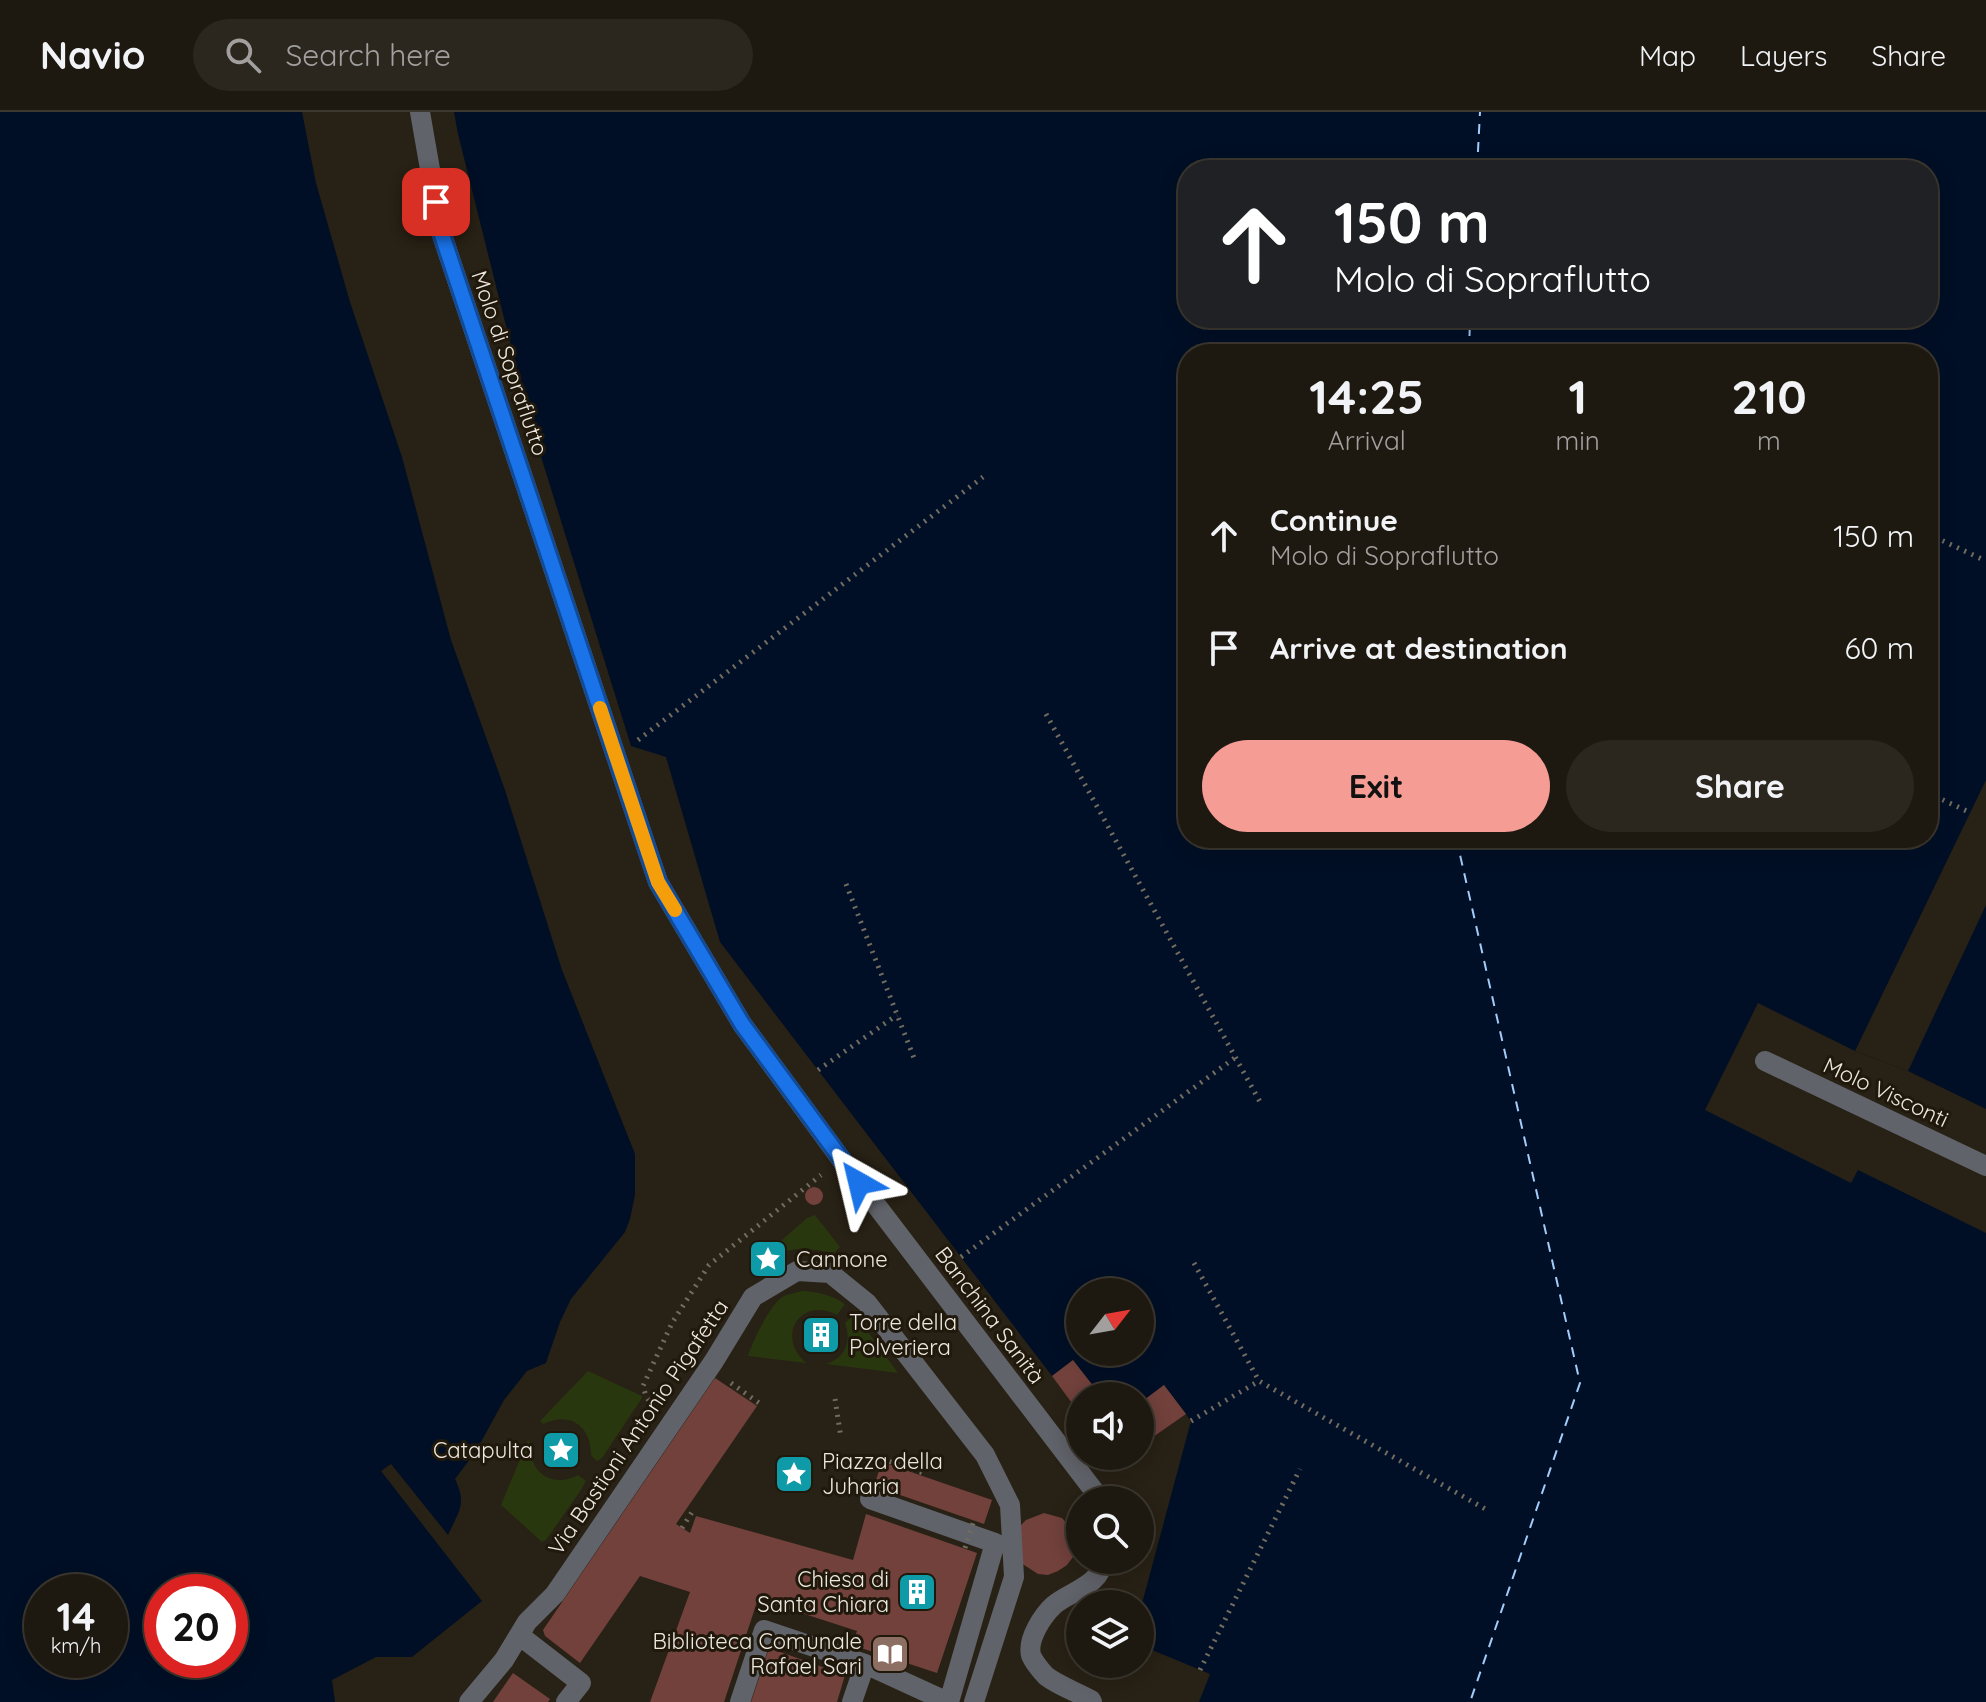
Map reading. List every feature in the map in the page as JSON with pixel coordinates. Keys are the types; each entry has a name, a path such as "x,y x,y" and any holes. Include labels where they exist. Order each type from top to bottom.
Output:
{"street":[{"name":"Molo di Sopraflutto","path":"420,112 441,232 620,767"},
{"name":"Banchina Sanità","path":"620,767 658,882 742,1024 1090,1486"},
{"name":"Molo Visconti","path":"1765,1061 1986,1166"},
{"name":"Via Bastioni Antonio Pigafetta","path":"469,1702 504,1660 527,1622 555,1594 710,1367 753,1297 797,1271 830,1273 867,1303 985,1455 1010,1505 1014,1577 974,1702"},
{"path":"740,1702 764,1630 865,1664 948,1702 995,1543 870,1499"},
{"path":"1092,1702 1045,1675 1031,1655 1032,1639 1044,1616 1055,1604 1089,1584 1097,1574"},
{"path":"519,1635 581,1683 561,1700"},
{"path":"852,1702 865,1664"}],"path":[{"path":"620,767 631,746 983,477"},
{"path":"1938,539 1986,561"},
{"path":"1046,714 1260,1102"},
{"path":"1938,798 1971,813"},
{"path":"846,884 914,1058"},
{"path":"818,1070 897,1015"},
{"path":"961,1257 1236,1057"},
{"path":"643,1386 672,1323 709,1265 841,1159"},
{"path":"1194,1263 1259,1381 1487,1510"},
{"path":"728,1381 759,1403"},
{"path":"1191,1421 1259,1381"},
{"path":"835,1399 841,1438"},
{"path":"882,1459 926,1474"},
{"path":"1200,1670 1300,1469"},
{"path":"682,1528 692,1512"},
{"path":"965,1548 974,1520"}],"green space":[{"path":"815,1215 840,1247 834,1253 805,1249 778,1255 772,1252 807,1218"},
{"path":"802,1291 825,1294 845,1304 837,1315 824,1310 813,1311 796,1322 793,1341 806,1363 748,1356 772,1308 784,1296"},
{"path":"855,1314 898,1373 826,1364 838,1358 845,1348 848,1337 845,1323"},
{"path":"588,1371 642,1396 602,1458 597,1461 591,1455 587,1436 577,1424 562,1419 543,1424 540,1421"},
{"path":"528,1440 533,1462 544,1475 559,1480 578,1475 586,1481 542,1542 501,1505"}],"water":[{"path":"0,112 302,112 316,183 350,302 402,457 451,640 505,790 562,970 635,1154 635,1195 625,1232 571,1299 546,1363 527,1371 504,1400 476,1451 455,1479 461,1501 448,1535 391,1464 381,1471 482,1601 412,1657 376,1657 332,1680 335,1702 0,1702"},
{"path":"454,112 1986,112 1986,1109 1908,1071 1855,1051 1758,1003 1705,1110 1851,1183 1858,1170 1986,1233 1986,1702 1199,1702 1210,1674 1154,1651 1154,1590 1146,1590 1150,1574 1154,1574 1154,1559 1191,1421 1164,1385 1154,1392 1154,1382 1090,1382 1078,1366 1154,1366 1154,1278 1066,1278 1066,1365 1052,1376 720,942 666,757 631,746 529,418"}],"pier":[{"path":"1986,780 1986,905 1908,1071 1855,1051"}],"building":[{"path":"814,1187 823,1196 814,1205 805,1196"},
{"name":"Torre della Polveriera","path":"821,1320 832,1325 837,1336 832,1347 821,1352 810,1347 805,1336 810,1325"},
{"path":"1066,1365 1078,1366 1090,1382 1066,1382 1066,1395 1052,1376"},
{"path":"715,1378 757,1406 676,1524 690,1533 696,1516 853,1560 866,1514 977,1553 937,1673 852,1645 857,1631 758,1599 724,1702 650,1702 690,1592 640,1576 580,1663 545,1636 543,1630"},
{"path":"1164,1385 1186,1414 1154,1436 1154,1392"},
{"path":"882,1462 992,1500 984,1524 874,1486"},
{"path":"1044,1513 1062,1518 1066,1523 1066,1566 1048,1575 1038,1574 1021,1563 1019,1527 1026,1520"},
{"path":"769,1648 845,1675 837,1702 751,1702"},
{"path":"513,1673 550,1699 548,1702 493,1702"}],"ferry route":[{"path":"1478,160 1480,112"},
{"path":"1469,344 1470,328"},
{"path":"1458,848 1580,1383 1470,1702"}],"slow traffic":[{"path":"600,708 658,882 675,910"}],"place":[{"name":"Cannone","path":"768,1259"},
{"name":"Torre della Polveriera","path":"821,1335"},
{"name":"Catapulta","path":"561,1450"},
{"name":"Piazza della Juharia","path":"794,1474"},
{"name":"Chiesa di Santa Chiara","path":"917,1592"},
{"name":"Biblioteca Comunale Rafael Sari","path":"890,1654"}],"route":[{"path":"436,202 441,232 658,882 742,1024 859,1183"}]}
